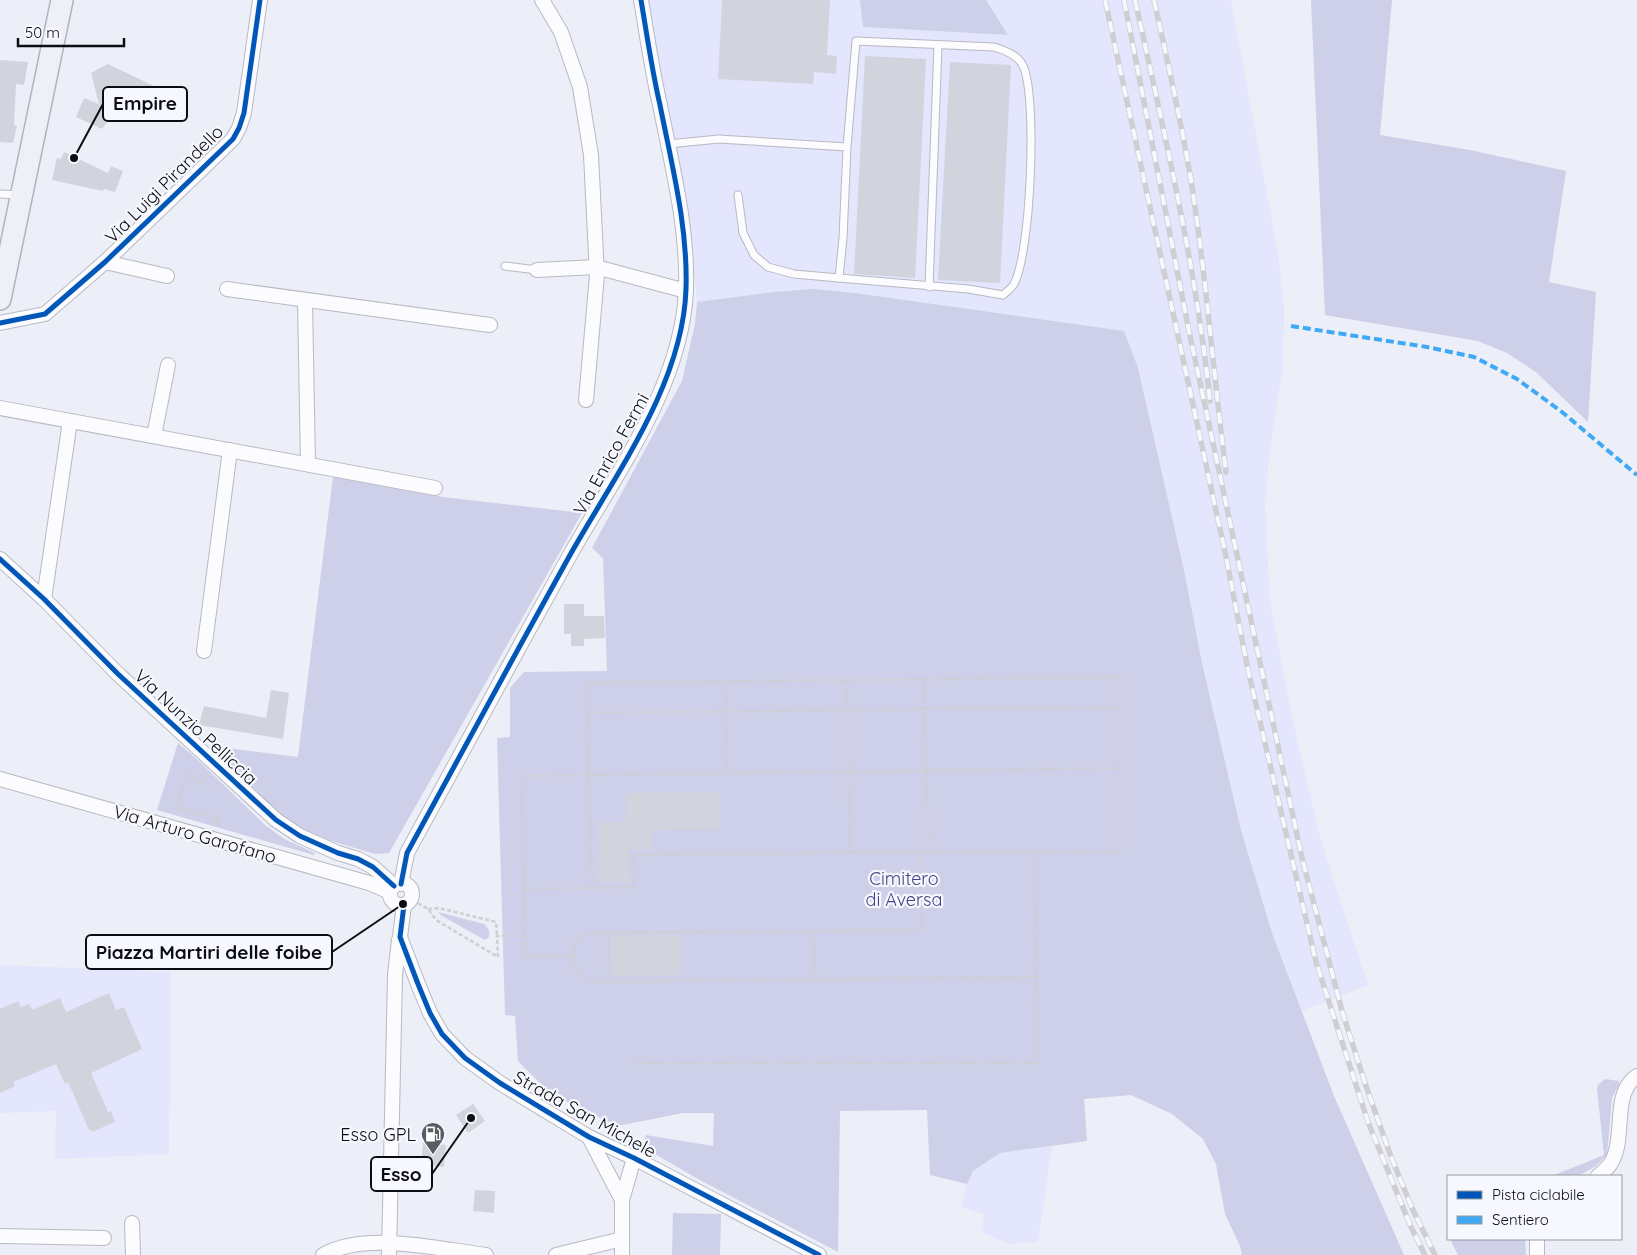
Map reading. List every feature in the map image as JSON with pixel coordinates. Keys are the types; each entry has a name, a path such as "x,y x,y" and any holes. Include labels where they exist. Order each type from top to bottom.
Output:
{"main road":[{"path":"0,299 62,0"}],"street":[{"name":"Via Luigi Pirandello","path":"0,323 45,314 105,262 233,138 244,113 260,0"},
{"path":"542,0 561,32 580,87 591,155 596,267 586,400"},
{"name":"Via Enrico Fermi","path":"395,887 407,854 663,389 676,352 686,291 686,260 678,195 641,0"},
{"name":"Via Luigi Pirandello","path":"105,262 167,276"},
{"path":"537,270 596,267 686,291"},
{"path":"227,289 490,325"},
{"path":"306,300 308,464"},
{"path":"154,436 168,365"},
{"path":"0,408 435,488"},
{"path":"44,599 70,421"},
{"path":"204,651 230,450"},
{"name":"Via Nunzio Pelliccia","path":"0,559 44,599 118,674 219,769 288,829 300,836 358,859 373,868 395,887"},
{"name":"Via Arturo Garofano","path":"0,779 369,883 395,887"},
{"path":"406,885 410,889 407,902 397,905 392,901 395,887 406,885"},
{"name":"Strada San Michele","path":"407,902 400,937 430,1013 442,1034 465,1058 500,1083 589,1137 634,1158 819,1255"},
{"path":"389,1249 395,975 400,937"},
{"path":"1599,1175 1614,1158 1618,1140 1620,1108 1624,1094 1632,1079 1637,1076"},
{"path":"589,1137 622,1200"},
{"path":"622,1255 622,1200 634,1158"},
{"path":"132,1223 133,1255"},
{"path":"0,1236 104,1238"},
{"path":"556,1255 622,1239"},
{"path":"1536,1240 1536,1255"},
{"path":"323,1255 333,1250 350,1246 486,1255"}],"lane":[{"path":"738,195 743,232 754,255 768,267 794,274 839,278 929,286 968,289 1003,295 1014,285 1023,256 1030,179 1029,98 1024,67 1010,52 994,47 856,42 839,278"},
{"path":"929,286 938,45"},
{"path":"668,144 719,139 847,147"},
{"path":"0,194 22,195"},
{"path":"505,266 537,270"}],"path":[{"path":"524,889 592,888 634,887 633,855 850,852 1120,852 1120,677 586,682 592,888"},
{"path":"923,680 928,852"},
{"path":"847,681 850,852"},
{"path":"726,682 726,773"},
{"path":"587,713 1120,707"},
{"path":"574,956 526,957 521,776 1120,768"},
{"path":"212,839 218,818 177,808 186,773 203,783 210,770 214,774 219,769"},
{"path":"920,852 922,930 590,933 580,935 574,944 574,969 580,977 589,982 1037,977"},
{"path":"634,1063 1038,1063 1034,852"},
{"path":"407,902 428,909 439,908 496,922 498,957 436,920 428,909"},
{"path":"814,931 815,980"},
{"path":"608,932 609,982"},
{"path":"497,936 525,936"}],"shaded area":[{"path":"647,0 860,0 864,27 1007,35 986,0 1231,0 1278,253 1284,308 1283,364 1269,458 1265,506 1270,602 1293,721 1320,838 1368,985 1302,1011 1272,933 1241,830 1202,663 1184,570 1138,368 813,289 697,302 685,194"},
{"path":"0,965 171,972 169,1154 55,1159 56,1111 0,1113"},
{"path":"1052,1146 1038,1242 1010,1244 982,1232 984,1215 961,1206 973,1171 1000,1153"}],"green space":[{"path":"860,0 986,0 1008,35 863,27"},
{"path":"1311,0 1392,0 1380,135 1470,150 1566,171 1549,282 1596,292 1588,422 1536,372 1507,353 1478,341 1325,315"},
{"name":"Cimitero di Aversa","path":"813,289 855,293 1124,331 1138,368 1184,570 1202,663 1241,830 1272,933 1334,1096 1404,1255 1242,1255 1240,1246 1225,1214 1216,1164 1203,1139 1172,1114 1131,1095 1084,1099 1087,1141 1000,1153 973,1171 967,1184 930,1175 927,1110 840,1111 838,1252 698,1179 643,1147 646,1135 713,1146 714,1113 683,1113 617,1126 551,1094 518,1061 515,1016 505,1015 497,738 510,737 510,688 524,672 607,671 603,558 592,548 682,381 695,324 697,302"},
{"path":"333,477 443,497 582,513 389,853 375,854 328,840 288,822 210,746 298,757"},
{"path":"178,743 265,825 284,839 315,853 314,855 157,810"},
{"path":"438,912 484,924 489,930 489,937 485,940"},
{"path":"1605,1079 1619,1081 1619,1085 1612,1098 1607,1155 1596,1166 1580,1175 1554,1175 1604,1155 1598,1085"},
{"path":"673,1213 721,1214 720,1255 672,1255"},
{"path":"1450,1240 1525,1240 1526,1255 1458,1255"}],"building":[{"path":"722,0 830,0 827,55 837,56 836,74 814,72 813,84 718,79"},
{"path":"865,56 926,59 915,278 854,274"},
{"path":"0,60 28,62 24,85 16,84 14,125 17,126 13,143 0,142"},
{"path":"950,62 1011,65 1000,283 938,280"},
{"path":"108,64 162,90 175,91 179,111 172,115 166,112 160,113 118,98 120,122 109,119 102,129 76,117 84,98 99,104 91,73"},
{"path":"64,152 108,173 111,166 123,171 115,192 52,180 57,158 61,159"},
{"path":"564,604 584,604 584,616 604,616 605,638 584,639 584,646 571,646 571,634 564,634"},
{"path":"271,690 289,693 283,739 199,725 204,706 266,718"},
{"path":"719,792 719,829 652,830 652,849 629,849 630,882 599,882 598,822 626,822 626,793"},
{"path":"680,935 681,975 612,976 611,936"},
{"path":"109,993 116,1010 124,1007 142,1049 91,1073 108,1112 111,1111 115,1122 92,1132 89,1130 68,1082 65,1084 56,1064 13,1082 15,1086 0,1093 0,1009 18,1001 21,1007 29,1004 32,1010 60,998 66,1012"},
{"path":"473,1104 485,1121 468,1133 456,1115"},
{"path":"423,1143 446,1145 444,1167 421,1165"},
{"path":"475,1190 495,1191 494,1213 473,1211"}],"railway":[{"path":"1105,0 1225,552 1248,670 1316,962 1368,1122 1411,1227 1425,1255"},
{"path":"1124,0 1189,331 1302,858 1342,1011 1365,1083 1390,1154 1412,1208 1435,1255"},
{"path":"1135,0 1188,250 1210,401"},
{"path":"1154,0 1180,120 1193,193 1226,472"}],"marked path":[{"path":"1291,326 1427,347 1474,357 1517,379 1562,412 1637,475"}],"cycle path":[{"path":"0,323 45,314 105,262 233,139 244,113 260,0"},
{"path":"401,884 407,853 570,555 644,428 660,394 673,359 682,324 686,289 682,220 654,79 641,0"},
{"path":"0,559 44,599 118,674 276,820 300,836 338,853 358,859 373,867 394,886"},
{"path":"404,905 400,937 418,984 430,1013 442,1034 465,1058 500,1083 589,1137 634,1158 819,1255"}],"place":[{"name":"Empire","path":"74,158"},
{"name":"Piazza Martiri delle foibe","path":"403,904"},
{"name":"Esso","path":"471,1118"},
{"name":"Esso GPL","path":"433,1155"}]}
